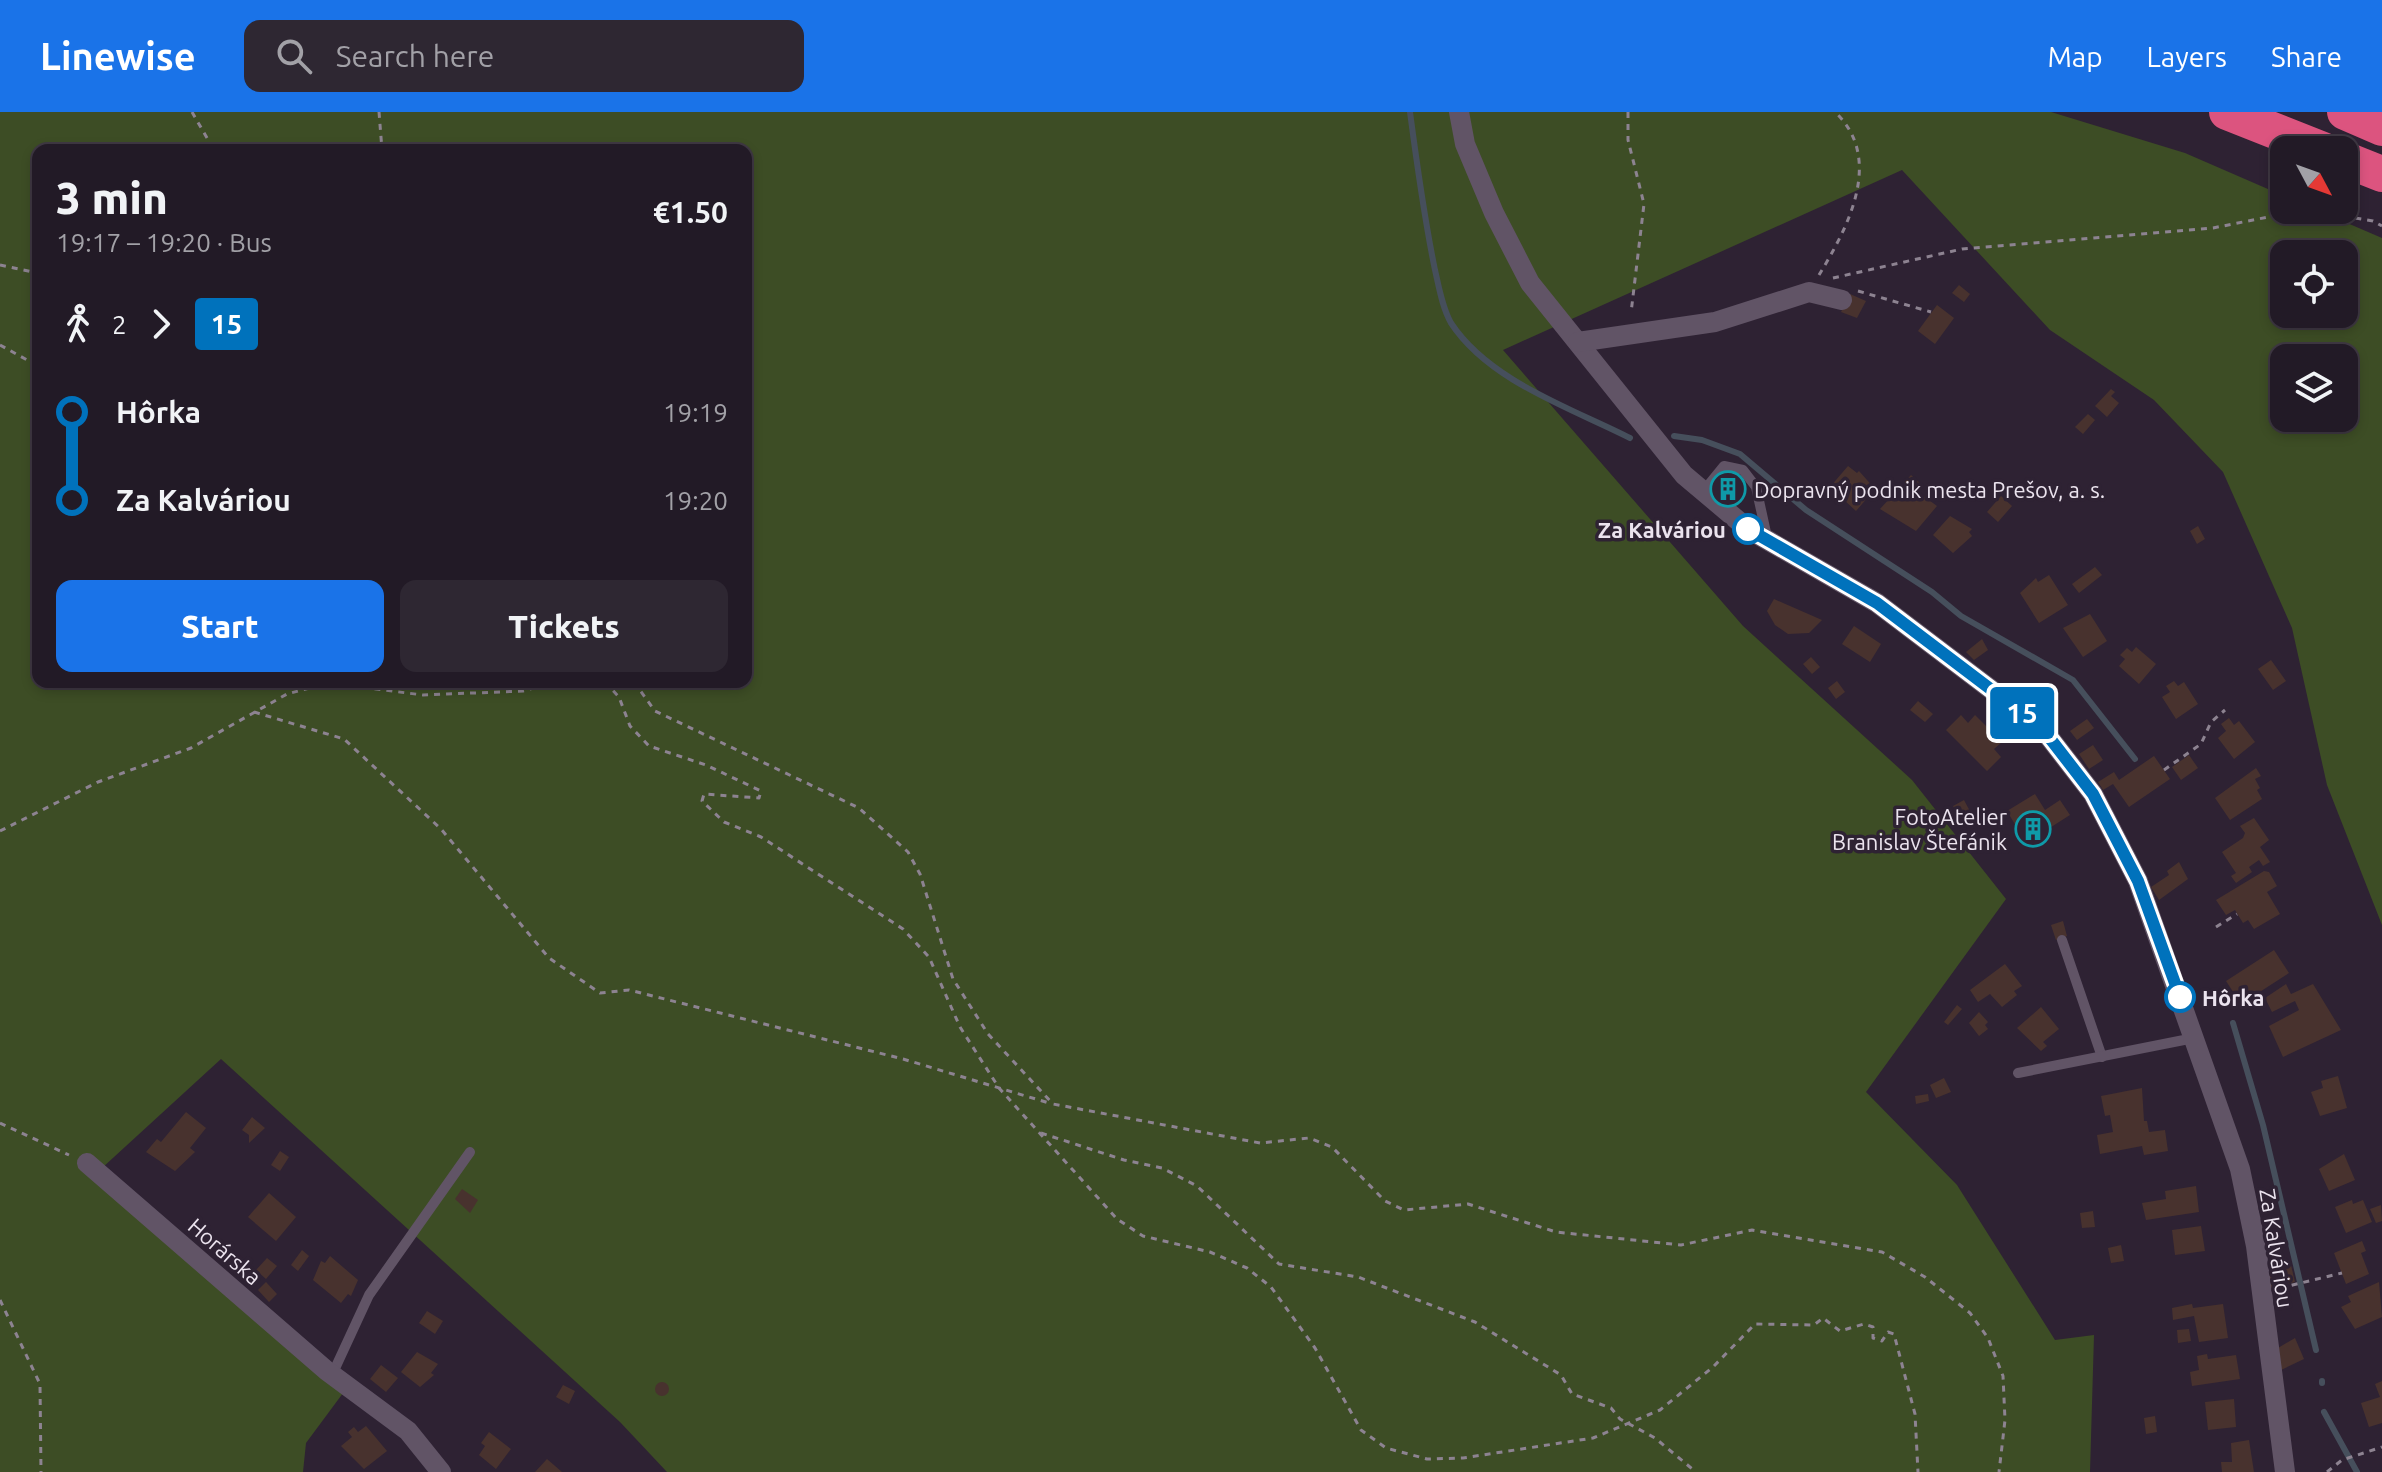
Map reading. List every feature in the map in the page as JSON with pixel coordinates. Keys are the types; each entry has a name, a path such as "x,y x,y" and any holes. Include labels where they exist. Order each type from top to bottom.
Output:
{"highway":[{"path":"2227,112 2288,136"},
{"path":"2345,112 2382,128"},
{"path":"2358,165 2382,174"}],"street":[{"name":"Za Kalváriou","path":"1459,112 1465,144 1522,269 1669,458 1725,513 1877,603 2042,728 2093,794 2138,881 2240,1169 2255,1238 2285,1472"},
{"path":"1578,342 1715,322 1809,292 1842,300"},
{"name":"Horárska","path":"87,1163 332,1375 408,1431 441,1472"}],"lane":[{"path":"1702,493 1724,466 1743,470 1756,487 1768,539"},
{"path":"2062,940 2102,1057"},
{"path":"2018,1073 2194,1038"},
{"path":"332,1375 369,1295 470,1152"}],"path":[{"path":"192,112 211,144"},
{"path":"379,112 382,144"},
{"path":"1628,112 1628,140 1644,204 1629,333"},
{"path":"1809,292 1848,227 1860,184 1854,145 1835,112"},
{"path":"1809,292 1839,274 1962,249 2213,228 2270,217"},
{"path":"2358,219 2382,226"},
{"path":"0,265 32,272"},
{"path":"1842,300 1848,286 1931,312"},
{"path":"0,345 32,363"},
{"path":"0,831 98,782 191,748 287,694 309,688"},
{"path":"368,688 423,695 534,688"},
{"path":"611,688 619,697 630,726 649,746 706,765 761,791 759,798 704,794 702,801 724,822 761,837 903,929 929,957 960,1027 999,1088 1117,1219 1143,1236 1210,1252 1247,1268 1271,1287 1315,1348 1361,1430 1386,1448 1427,1459 1463,1458 1593,1438 1660,1410 1713,1367 1755,1324 1814,1325 1823,1318 1840,1331 1864,1324 1873,1327 1873,1338 1882,1341 1888,1332 1894,1334 1915,1414 1918,1472"},
{"path":"638,688 655,711 859,808 908,852 920,874 953,979 988,1034 1053,1104"},
{"path":"2164,770 2201,744 2211,722 2225,710"},
{"path":"254,712 344,739 441,829 549,958 600,993 629,990 903,1059 1053,1104 1260,1143 1309,1138 1332,1147 1385,1201 1404,1210 1468,1204 1556,1232 1681,1245 1752,1230 1882,1252 1925,1277 1970,1313 1988,1338 2003,1376 2005,1420 1999,1472"},
{"path":"2216,927 2237,914"},
{"path":"0,1123 87,1163"},
{"path":"1041,1133 1124,1160 1162,1168 1197,1186 1279,1264 1358,1277 1475,1322 1561,1375 1572,1394 1611,1408 1620,1419 1631,1422 1696,1472"},
{"path":"2289,1286 2342,1273"},
{"path":"0,1300 40,1384 41,1472"},
{"path":"2327,1472 2342,1460 2382,1447"}],"green space":[{"path":"0,112 2051,112 2185,153 2270,190 2270,224 2350,224 2382,238 2382,925 2327,785 2292,628 2223,472 2154,400 2050,330 1902,170 1503,350 1743,626 1912,780 2006,899 1866,1092 1957,1185 2055,1340 2094,1335 2090,1472 667,1472 620,1422 221,1059 102,1168 349,1385 306,1443 303,1472 0,1472"}],"building":[{"path":"1959,285 1970,294 1964,302 1952,293"},
{"path":"1850,294 1866,301 1857,318 1841,312"},
{"path":"1937,305 1954,318 1935,344 1918,331"},
{"path":"2111,389 2115,392 2111,396 2119,403 2107,417 2095,406"},
{"path":"2088,414 2095,420 2083,434 2075,427"},
{"path":"1848,466 1857,473 1859,471 1875,489 1856,511 1830,487"},
{"path":"1911,475 1923,486 1918,492 1937,506 1916,531 1880,509"},
{"name":"Dopravný podnik mesta Prešov, a. s.","path":"1728,479 1738,489 1729,499 1719,489"},
{"path":"2001,496 2012,506 1998,522 1987,512"},
{"path":"1950,516 1972,529 1969,532 1972,536 1953,553 1933,535"},
{"path":"2198,526 2205,539 2197,544 2190,531"},
{"path":"2095,567 2102,575 2079,593 2072,584"},
{"path":"2049,575 2068,605 2039,623 2020,593 2036,578 2038,582"},
{"path":"1774,599 1822,620 1809,633 1788,634 1775,625 1767,611"},
{"path":"2090,614 2107,641 2083,657 2063,628"},
{"path":"1854,626 1881,644 1870,662 1842,644"},
{"path":"1982,639 1988,650 1974,660 1966,652"},
{"path":"2136,647 2156,664 2139,684 2119,666 2125,659 2120,655 2127,648 2132,652"},
{"path":"1811,657 1820,667 1812,674 1803,664"},
{"path":"2271,660 2286,681 2273,690 2258,669"},
{"path":"1837,681 1845,692 1836,699 1828,688"},
{"path":"2174,681 2178,686 2184,682 2198,704 2176,719 2162,697 2170,692 2166,686"},
{"path":"1918,701 1933,714 1925,722 1910,710"},
{"path":"1961,715 1968,723 1975,715 2002,742 1994,749 2001,757 1987,771 1946,730"},
{"path":"2229,718 2234,725 2239,721 2255,742 2234,759 2218,738 2226,731 2221,724"},
{"path":"2087,719 2094,728 2077,740 2070,731"},
{"path":"2093,745 2103,760 2089,769 2079,754"},
{"path":"2189,755 2198,768 2181,780 2172,767"},
{"path":"2154,756 2170,779 2129,807 2113,784 2103,790 2098,782 2114,772 2119,780"},
{"path":"2256,768 2261,776 2255,779 2262,799 2230,820 2215,798"},
{"name":"FotoAtelier Branislav Štefánik","path":"2035,794 2045,810 2060,800 2070,815 2026,843 2007,811"},
{"path":"1964,800 1973,817 1962,823 1953,806"},
{"path":"2254,818 2269,840 2260,847 2270,862 2263,866 2259,860 2249,867 2252,872 2236,883 2231,876 2236,873 2222,852 2243,838 2245,833 2240,826"},
{"path":"2179,862 2188,879 2159,900 2151,887 2169,875 2167,871"},
{"path":"2264,871 2269,872 2277,886 2267,892 2280,914 2254,929 2248,920 2243,923 2235,910 2226,915 2216,900"},
{"path":"2063,921 2067,936 2056,940 2051,925"},
{"path":"2274,950 2289,973 2241,1004 2226,981"},
{"path":"2005,964 2022,986 2014,991 2017,995 2002,1007 1990,994 1978,1002 1970,990"},
{"path":"2286,984 2291,994 2313,984 2341,1030 2283,1057 2269,1026 2299,1010 2295,1001 2272,1012 2265,998"},
{"path":"1957,1005 1962,1009 1948,1025 1944,1022"},
{"path":"2041,1007 2059,1029 2043,1042 2047,1046 2041,1051 2017,1028"},
{"path":"1979,1012 1988,1022 1985,1025 1988,1029 1979,1036 1969,1023"},
{"path":"2338,1076 2347,1108 2320,1116 2311,1092 2323,1088 2321,1081"},
{"path":"1944,1078 1951,1092 1936,1098 1930,1085"},
{"path":"2142,1088 2144,1121 2147,1121 2149,1132 2165,1130 2168,1151 2144,1155 2142,1146 2100,1154 2097,1135 2113,1132 2110,1115 2105,1116 2101,1096"},
{"path":"1928,1094 1929,1101 1916,1104 1915,1096"},
{"path":"186,1112 206,1128 190,1148 195,1152 175,1171 146,1152 157,1139 161,1142"},
{"path":"252,1117 265,1128 249,1143 249,1135 242,1130"},
{"path":"280,1151 289,1157 280,1171 271,1165"},
{"path":"2344,1154 2355,1180 2329,1191 2319,1169"},
{"path":"2196,1186 2199,1212 2146,1220 2142,1203 2166,1199 2165,1191"},
{"path":"462,1189 478,1200 470,1213 455,1199"},
{"path":"269,1193 296,1217 276,1241 248,1217"},
{"path":"2352,1200 2353,1204 2363,1200 2372,1222 2346,1233 2335,1207"},
{"path":"2381,1205 2382,1221 2376,1223 2370,1209"},
{"path":"2093,1211 2095,1227 2082,1228 2080,1213"},
{"path":"2201,1226 2205,1251 2175,1255 2172,1230"},
{"path":"2362,1241 2366,1251 2361,1253 2369,1274 2346,1284 2334,1253"},
{"path":"2121,1245 2124,1261 2111,1263 2108,1248"},
{"path":"228,1249 241,1261 232,1271 219,1260"},
{"path":"302,1250 309,1256 298,1271 291,1265"},
{"path":"330,1256 358,1280 351,1296 348,1294 341,1303 313,1280 321,1261 325,1263"},
{"path":"267,1258 277,1266 266,1279 256,1270"},
{"path":"2290,1261 2295,1282 2271,1288 2268,1268"},
{"path":"266,1282 277,1294 269,1302 258,1290"},
{"path":"2379,1282 2382,1317 2355,1329 2341,1307 2351,1302 2348,1296"},
{"path":"2192,1304 2193,1308 2223,1304 2228,1338 2199,1342 2194,1316 2173,1320 2172,1308"},
{"path":"427,1311 443,1321 435,1334 419,1323"},
{"path":"2189,1329 2191,1341 2178,1343 2177,1330"},
{"path":"2295,1338 2304,1359 2281,1370 2278,1348"},
{"path":"417,1352 438,1364 431,1373 434,1375 420,1387 401,1372"},
{"path":"2207,1354 2208,1359 2236,1355 2240,1379 2192,1386 2190,1372 2199,1370 2197,1356"},
{"path":"381,1365 398,1378 386,1392 370,1379"},
{"path":"2382,1381 2382,1423 2369,1427 2361,1403 2380,1397 2375,1384"},
{"path":"662,1382 669,1389 662,1396 655,1389"},
{"path":"563,1385 575,1391 569,1404 556,1397"},
{"path":"2234,1399 2236,1427 2208,1430 2205,1402"},
{"path":"2155,1416 2157,1432 2146,1434 2144,1418"},
{"path":"366,1426 387,1451 364,1469 341,1446 352,1437 348,1432 354,1427 358,1432"},
{"path":"489,1432 511,1449 496,1469 479,1455 485,1446 481,1443"},
{"path":"2249,1440 2254,1472 2222,1472 2221,1462 2232,1462 2231,1443"},
{"path":"547,1459 562,1472 535,1472"}],"waterway":[{"path":"1410,112 1431,250 1441,297 1451,323 1467,343 1509,377 1557,404 1630,438"},
{"path":"1674,436 1702,440 1740,454 1806,510 1932,592 1961,616 2073,680 2135,759"},
{"path":"2233,1023 2263,1125 2316,1350"},
{"path":"2324,1412 2357,1472"}],"bus line":[{"name":"15","path":"1748,529 1877,603 2042,728 2093,794 2138,881 2180,997"}],"place":[{"name":"Dopravný podnik mesta Prešov, a. s.","path":"1728,489"},
{"name":"Za Kalváriou","path":"1748,529"},
{"name":"FotoAtelier Branislav Štefánik","path":"2033,829"},
{"name":"Hôrka","path":"2180,997"}]}
